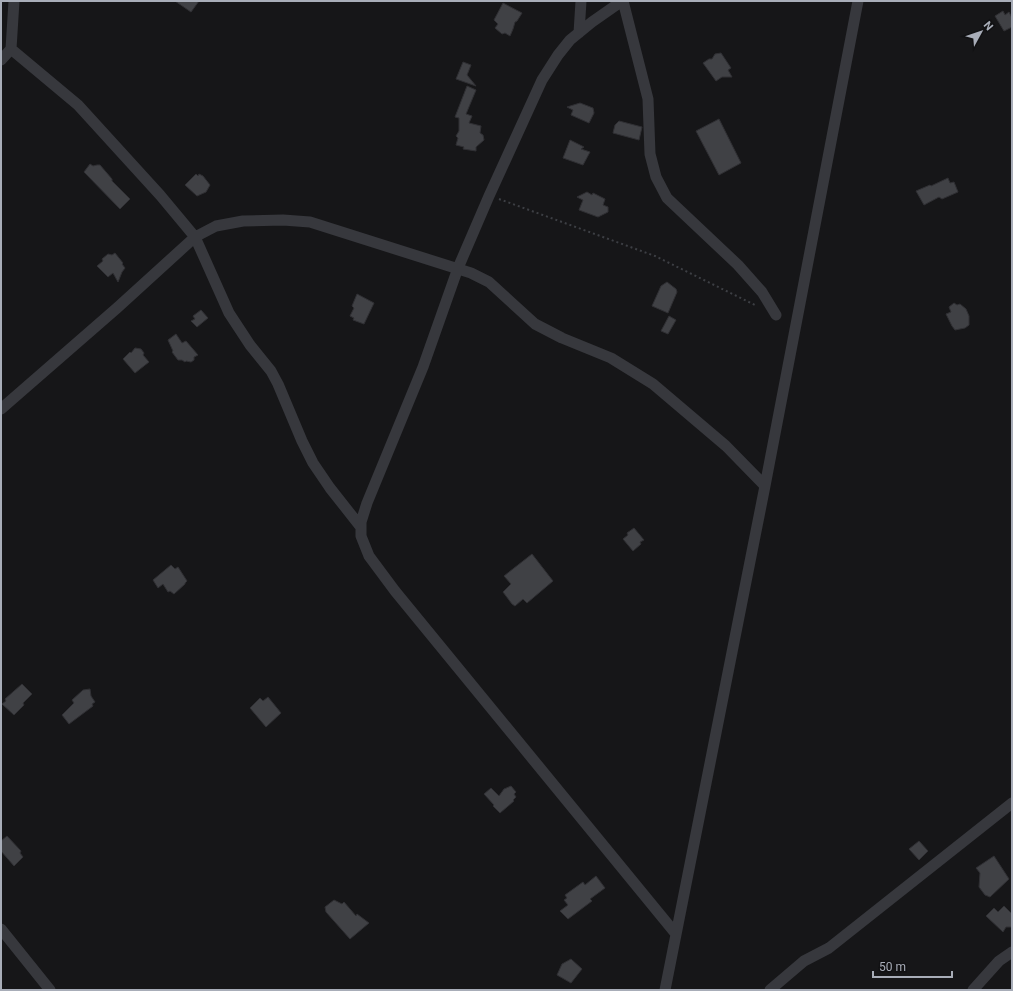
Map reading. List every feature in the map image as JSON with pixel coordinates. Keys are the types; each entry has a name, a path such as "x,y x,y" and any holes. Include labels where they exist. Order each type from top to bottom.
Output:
{"street":[{"path":"1,60 11,49 14,1"},
{"path":"579,33 582,1"},
{"path":"676,934 395,591 369,556 361,536 360,526 367,503 423,367 458,268 542,80 558,55 570,40 592,22 623,1 648,100 650,154 656,177 667,198 738,265 762,292 776,315"},
{"path":"665,990 766,486 858,1"},
{"path":"11,49 78,105 160,195 195,237 229,313 250,345 271,371 278,384 313,463 330,488 360,526"},
{"path":"1,409 117,308 195,237 216,226 243,221 283,220 310,222 458,268 489,282 535,324 562,338 611,358 653,384 726,446 766,486"},
{"path":"770,990 804,961 829,948 1012,803"},
{"path":"1,930 50,990"},
{"path":"972,990 999,961 1012,952"}],"path":[{"path":"490,196 655,256 776,315"}],"building":[{"path":"175,1 199,1 191,12"},
{"path":"503,3 522,13 515,22 510,36 505,33 502,34 495,28 498,24 494,20"},
{"path":"1003,11 1005,15 1009,12 1012,18 1012,27 1004,31 995,16"},
{"path":"721,53 731,68 728,70 732,77 722,77 716,81 703,63 709,59 712,59 715,54"},
{"path":"463,62 471,65 467,75 476,86 456,79"},
{"path":"467,86 476,90 466,114 472,116 469,123 481,126 480,133 483,135 484,140 476,147 476,151 463,149 464,147 456,145 458,138 456,136 459,131 459,118 455,117"},
{"path":"580,103 593,108 594,113 589,123 571,115 573,110 567,107"},
{"path":"719,119 741,163 719,175 696,131"},
{"path":"619,121 642,127 639,140 613,133 615,125"},
{"path":"570,140 584,147 581,149 590,152 583,165 563,158"},
{"path":"90,164 93,166 100,165 112,181 130,199 120,209 84,172"},
{"path":"196,174 198,176 199,174 203,176 210,185 206,192 197,196 185,185"},
{"path":"948,178 950,183 954,182 958,192 942,199 939,197 924,205 916,191"},
{"path":"587,192 592,195 593,193 605,199 603,205 608,207 608,212 598,217 579,210 583,200 577,197"},
{"path":"115,253 125,268 118,282 113,273 108,277 97,266 108,254 112,255"},
{"path":"667,282 676,289 677,292 668,313 652,306 661,286"},
{"path":"357,294 374,303 364,324 353,320 354,318 350,316 354,308 352,306"},
{"path":"954,303 957,305 960,304 966,309 969,316 969,325 965,328 955,330 946,314 951,312 949,307"},
{"path":"201,310 208,318 197,327 191,321 195,319 193,316"},
{"path":"669,316 676,320 668,334 661,331"},
{"path":"176,334 182,343 186,341 198,355 194,357 194,360 191,362 178,360 172,352 173,351 168,340"},
{"path":"135,348 141,349 144,353 143,355 149,362 135,373 123,359"},
{"path":"634,528 644,540 640,542 641,544 633,551 623,539 628,535 627,533"},
{"path":"532,554 553,581 527,603 523,599 515,606 503,592 511,584 504,576"},
{"path":"171,565 175,569 178,567 187,581 174,594 170,591 168,592 163,584 158,588 153,580"},
{"path":"22,684 32,694 14,715 2,704 6,701 5,699"},
{"path":"90,689 91,696 95,702 92,704 93,706 69,724 62,715 74,703 72,700 83,690"},
{"path":"268,697 281,713 266,727 250,708 260,698 263,701"},
{"path":"511,786 516,792 514,794 516,797 513,800 514,801 500,813 484,794 491,788 499,796 504,789"},
{"path":"7,836 21,851 20,853 23,857 14,866 1,851 1,841"},
{"path":"919,841 928,851 919,860 909,849"},
{"path":"994,856 1009,879 990,897 985,895 979,887 980,873 976,868"},
{"path":"596,876 605,888 590,899 592,901 568,919 560,911 568,905 564,900 567,898 565,895 583,882 585,885"},
{"path":"334,900 342,904 344,902 356,916 357,914 369,923 350,939 326,912 325,907"},
{"path":"1004,906 1012,914 1012,927 1006,927 1003,932 986,916 994,908 998,912"},
{"path":"571,959 582,969 571,983 557,975 562,964"}]}
